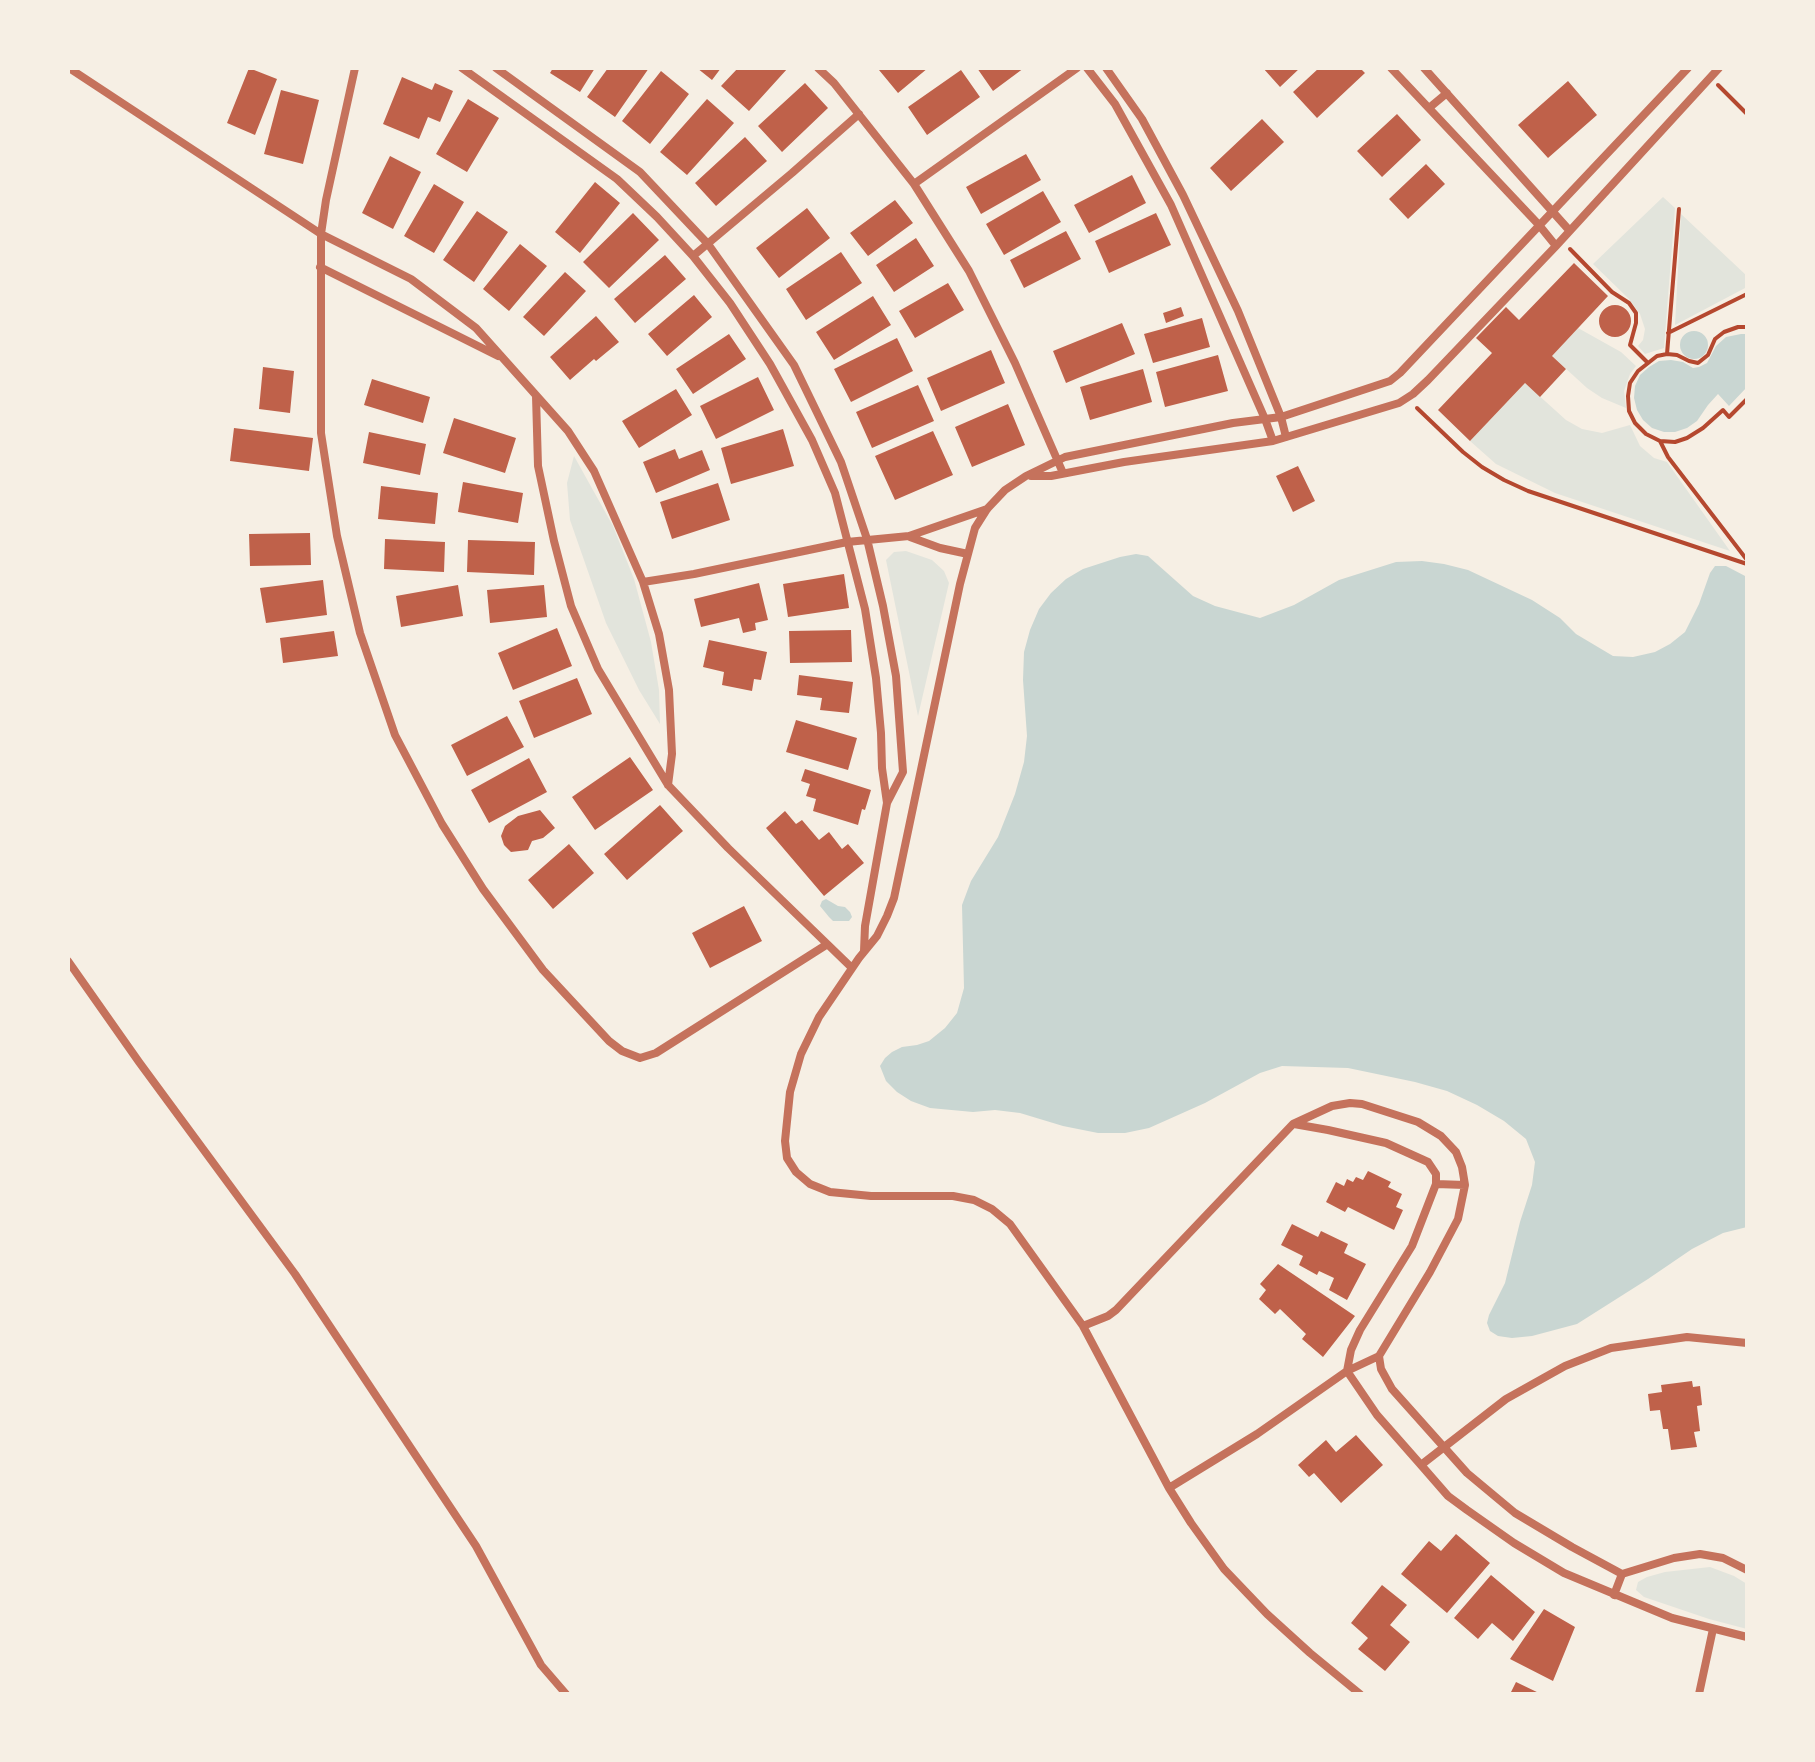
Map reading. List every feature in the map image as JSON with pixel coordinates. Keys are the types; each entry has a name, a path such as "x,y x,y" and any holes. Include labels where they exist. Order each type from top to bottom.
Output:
{"street":[{"path":"69,68 321,234 411,279 476,328 568,431 594,471 643,582 659,634 669,690 672,754 668,785"},
{"path":"355,68 321,234 321,433 337,536 360,633 395,735 442,824 483,889 543,970 609,1041 622,1051 640,1058 656,1053 826,945"},
{"path":"462,68 617,179 693,256 730,303 762,352 812,440 835,493 865,609 876,678 887,803"},
{"path":"496,68 640,172 708,244 794,365 841,462 867,539 883,606 897,692 903,772 887,803 865,926 864,951"},
{"path":"818,68 834,83 914,184 969,271 1015,363 1063,473"},
{"path":"914,184 1077,68"},
{"path":"1087,68 1115,104 1171,205 1273,441"},
{"path":"1106,68 1142,119 1183,195 1238,311 1281,417 1286,437"},
{"path":"1391,68 1558,243"},
{"path":"1424,68 1569,230"},
{"path":"1360,1694 1267,1614 1224,1569 1169,1488 1083,1326 1010,1224 992,1209 974,1200 953,1196 871,1196 830,1192 810,1184 796,1172 787,1158 785,1141 790,1092 801,1054 819,1017 877,936 894,898 960,584 975,528 987,509 1005,490 1026,476 1073,454 1233,423 1281,417 1390,381 1688,68"},
{"path":"1707,68 1711,78"},
{"path":"1026,476 1273,441 1385,408 1407,398 1428,380 1558,243 1719,68"},
{"path":"1429,108 1447,93"},
{"path":"693,256 859,114"},
{"path":"320,267 503,358"},
{"path":"536,396 538,466 554,541 571,606 598,669 668,785 852,968"},
{"path":"643,582 847,542 909,536 987,509"},
{"path":"909,536 940,548 968,554"},
{"path":"68,961 295,1274 476,1546 541,1665 566,1694"},
{"path":"1083,1326 1116,1310 1293,1124 1332,1106 1362,1104 1418,1122 1441,1136 1456,1152 1465,1185 1458,1219 1379,1356 1347,1371 1257,1434 1169,1488"},
{"path":"1293,1124 1386,1143 1428,1162 1436,1174 1436,1184 1412,1246 1360,1330 1351,1350 1347,1371 1377,1415 1448,1496 1514,1543 1564,1573 1672,1618 1747,1637"},
{"path":"1436,1184 1465,1185"},
{"path":"1421,1465 1506,1399 1565,1366 1611,1348 1687,1337 1747,1343"},
{"path":"1379,1356 1381,1369 1392,1389 1467,1473 1515,1513 1572,1547 1622,1574 1674,1558 1700,1554 1723,1558 1747,1570"},
{"path":"1614,1595 1622,1574"},
{"path":"1699,1694 1713,1629"}],"path":[{"path":"1711,78 1747,114"},
{"path":"1667,354 1679,209"},
{"path":"1558,243 1612,292 1629,303 1636,313 1630,345 1647,362"},
{"path":"1668,333 1747,294"},
{"path":"1747,327 1724,332 1715,339 1708,355 1698,363 1677,355 1657,356 1638,371 1630,383 1628,396 1629,411 1646,434 1660,441 1675,442 1703,428 1723,410 1729,417 1747,399"},
{"path":"1407,398 1463,452 1504,480 1528,491 1747,562"},
{"path":"1660,441 1668,457 1747,562"}],"shaded area":[{"path":"1663,197 1675,208 1664,348 1645,354 1638,346 1645,329 1640,314 1593,264"},
{"path":"1681,214 1747,276 1747,287 1675,325"},
{"path":"1578,328 1621,352 1636,366 1624,391 1626,408 1587,388 1552,356"},
{"path":"1694,331 1704,335 1708,345 1704,355 1694,359 1684,355 1680,345 1684,335"},
{"path":"1747,334 1747,387 1729,406 1718,394 1697,421 1675,432 1652,428 1643,420 1634,398 1635,386 1640,375 1649,367 1659,361 1671,360 1693,368 1699,367 1707,363 1716,346 1726,337"},
{"path":"1525,383 1566,420 1582,429 1602,433 1630,425 1640,446 1654,458 1667,462 1730,551 1555,493 1496,464 1470,441"},
{"path":"574,456 613,526 634,579 651,642 659,690 660,724 639,690 606,623 570,520 567,483"},
{"path":"906,551 932,560 944,571 949,583 918,716 886,560 894,552"},
{"path":"1136,554 1148,556 1193,596 1215,606 1260,618 1294,605 1339,580 1396,562 1444,564 1468,570 1532,600 1560,618 1576,634 1613,656 1633,657 1655,652 1685,632 1715,566 1726,566 1747,577 1747,1227 1723,1233 1692,1249 1577,1324 1532,1336 1498,1336 1490,1331 1487,1323 1505,1283 1532,1185 1535,1162 1526,1139 1504,1121 1447,1091 1348,1068 1282,1066 1260,1073 1205,1103 1149,1128 1125,1133 1098,1133 1020,1113 930,1108 911,1101 886,1081 880,1066 885,1058 902,1047 929,1041 957,1013 964,988 962,905 971,881 998,837 1024,762 1027,736 1024,652 1039,609 1066,579 1083,569"},
{"path":"826,899 845,907 852,917 849,921 833,921 820,906"},
{"path":"1710,1567 1747,1584 1747,1629 1644,1597 1636,1590 1638,1582 1647,1577"}],"building":[{"path":"249,68 277,79 255,135 227,123"},
{"path":"553,68 595,68 580,92 550,73"},
{"path":"608,68 649,68 615,117 587,97"},
{"path":"697,68 721,68 712,80"},
{"path":"738,68 788,68 749,111 721,86"},
{"path":"928,68 898,93 879,70"},
{"path":"977,68 1024,68 993,91"},
{"path":"1263,68 1300,68 1280,87"},
{"path":"1319,68 1360,68 1365,73 1317,118 1293,92"},
{"path":"961,70 980,97 927,135 908,107"},
{"path":"661,71 689,94 650,144 622,121"},
{"path":"402,77 432,90 435,83 453,91 440,122 428,117 419,139 383,124"},
{"path":"1568,81 1597,115 1548,158 1518,125"},
{"path":"805,83 828,108 782,152 758,126"},
{"path":"281,90 319,100 303,164 264,154"},
{"path":"468,99 499,118 467,172 436,154"},
{"path":"707,99 734,123 687,175 660,152"},
{"path":"1397,114 1421,140 1382,177 1357,151"},
{"path":"1262,119 1284,142 1231,191 1210,168"},
{"path":"745,137 767,161 716,206 695,183"},
{"path":"1026,154 1041,180 981,214 966,187"},
{"path":"390,156 421,172 393,229 362,213"},
{"path":"1426,164 1445,184 1408,219 1389,199"},
{"path":"1132,175 1146,203 1089,233 1074,205"},
{"path":"595,182 620,203 580,253 555,232"},
{"path":"434,184 464,202 434,253 404,236"},
{"path":"1043,191 1061,222 1004,255 986,224"},
{"path":"895,200 913,223 868,256 850,233"},
{"path":"807,208 830,238 779,278 756,248"},
{"path":"477,211 508,232 474,282 443,260"},
{"path":"633,213 659,240 609,288 583,262"},
{"path":"1156,213 1171,245 1109,273 1095,241"},
{"path":"1066,231 1081,259 1024,288 1010,260"},
{"path":"916,238 934,266 894,292 876,265"},
{"path":"520,244 547,266 509,311 483,289"},
{"path":"841,252 862,283 806,320 786,289"},
{"path":"665,255 686,279 635,323 614,299"},
{"path":"1574,263 1608,296 1552,356 1566,369 1540,397 1525,383 1470,441 1438,410 1492,353 1476,338 1506,307 1519,320"},
{"path":"565,272 586,291 544,336 523,317"},
{"path":"948,283 964,310 915,338 899,311"},
{"path":"694,295 712,317 667,356 648,334"},
{"path":"873,296 891,325 834,360 816,332"},
{"path":"1615,305 1626,310 1631,321 1626,332 1615,337 1604,332 1599,321 1604,310"},
{"path":"1181,307 1184,316 1166,323 1163,313"},
{"path":"596,316 619,342 570,380 550,357"},
{"path":"1202,318 1210,347 1153,363 1144,334"},
{"path":"1122,323 1135,354 1066,383 1053,351"},
{"path":"729,334 746,359 693,394 676,369"},
{"path":"897,338 913,371 851,402 834,369"},
{"path":"991,350 1005,383 941,411 927,378"},
{"path":"1218,355 1228,391 1165,407 1156,372"},
{"path":"263,367 294,371 290,413 259,409"},
{"path":"1143,369 1152,402 1090,420 1080,387"},
{"path":"758,377 774,410 716,439 700,406"},
{"path":"372,379 430,397 423,423 364,405"},
{"path":"918,385 934,421 872,448 856,412"},
{"path":"676,389 692,415 639,448 622,421"},
{"path":"1008,404 1025,445 972,467 955,427"},
{"path":"454,418 516,438 505,473 443,453"},
{"path":"234,428 313,438 309,471 230,461"},
{"path":"783,429 794,466 731,484 721,448"},
{"path":"933,431 953,475 895,500 875,456"},
{"path":"369,432 426,444 420,475 363,463"},
{"path":"675,449 679,459 702,450 710,470 656,493 643,462"},
{"path":"1298,466 1315,501 1293,512 1276,476"},
{"path":"463,482 523,493 518,523 458,512"},
{"path":"718,483 730,520 672,539 660,502"},
{"path":"381,486 438,493 435,524 378,519"},
{"path":"310,533 311,565 250,566 249,534"},
{"path":"385,539 445,542 444,572 384,569"},
{"path":"468,540 535,542 534,575 467,572"},
{"path":"844,574 849,608 788,617 783,584"},
{"path":"323,580 327,615 266,623 260,588"},
{"path":"759,583 768,620 755,623 756,630 743,633 739,618 701,627 694,599"},
{"path":"458,585 463,616 401,627 396,596"},
{"path":"544,585 547,617 490,623 487,590"},
{"path":"557,628 572,666 513,690 498,653"},
{"path":"851,630 852,662 790,663 789,631"},
{"path":"334,631 338,656 283,663 280,638"},
{"path":"709,640 767,652 761,680 754,679 752,691 722,685 724,672 703,667"},
{"path":"799,675 853,682 849,713 820,710 822,698 797,695"},
{"path":"577,678 592,714 534,738 519,701"},
{"path":"507,716 524,747 467,776 451,745"},
{"path":"796,720 857,738 848,770 786,752"},
{"path":"630,757 653,790 595,830 572,797"},
{"path":"529,758 547,792 489,823 471,790"},
{"path":"805,769 871,790 858,825 813,811 816,799 806,796 810,784 801,781"},
{"path":"660,805 683,831 627,880 604,854"},
{"path":"540,810 555,828 543,838 532,841 528,850 511,852 501,836 505,826 518,816"},
{"path":"785,811 796,824 802,820 819,840 829,832 842,849 848,844 864,863 824,896 766,828"},
{"path":"569,844 594,873 553,909 528,880"},
{"path":"744,906 762,941 710,968 692,933"},
{"path":"1368,1171 1391,1182 1388,1187 1402,1194 1396,1207 1403,1210 1394,1230 1348,1207 1345,1212 1326,1202 1336,1182 1344,1186 1347,1179 1353,1182 1356,1177 1363,1180"},
{"path":"1292,1224 1318,1237 1321,1231 1348,1244 1344,1253 1366,1264 1347,1300 1329,1290 1334,1278 1319,1271 1317,1275 1299,1265 1303,1256 1281,1245"},
{"path":"1278,1264 1355,1316 1323,1357 1302,1339 1306,1334 1280,1309 1275,1314 1259,1299 1266,1290 1260,1284"},
{"path":"1692,1381 1693,1387 1700,1386 1702,1405 1697,1406 1700,1431 1694,1432 1697,1447 1671,1450 1668,1429 1663,1429 1660,1410 1650,1411 1648,1394 1662,1392 1661,1385"},
{"path":"1356,1435 1383,1465 1341,1503 1314,1473 1309,1477 1298,1465 1326,1440 1336,1452"},
{"path":"1456,1534 1490,1563 1447,1613 1401,1574 1429,1541 1441,1551"},
{"path":"1491,1575 1535,1612 1513,1641 1492,1623 1478,1639 1454,1618"},
{"path":"1382,1585 1407,1605 1390,1625 1410,1642 1385,1671 1358,1649 1368,1638 1351,1623"},
{"path":"1544,1609 1575,1627 1553,1681 1510,1659"},
{"path":"1516,1682 1541,1694 1510,1694"}]}
